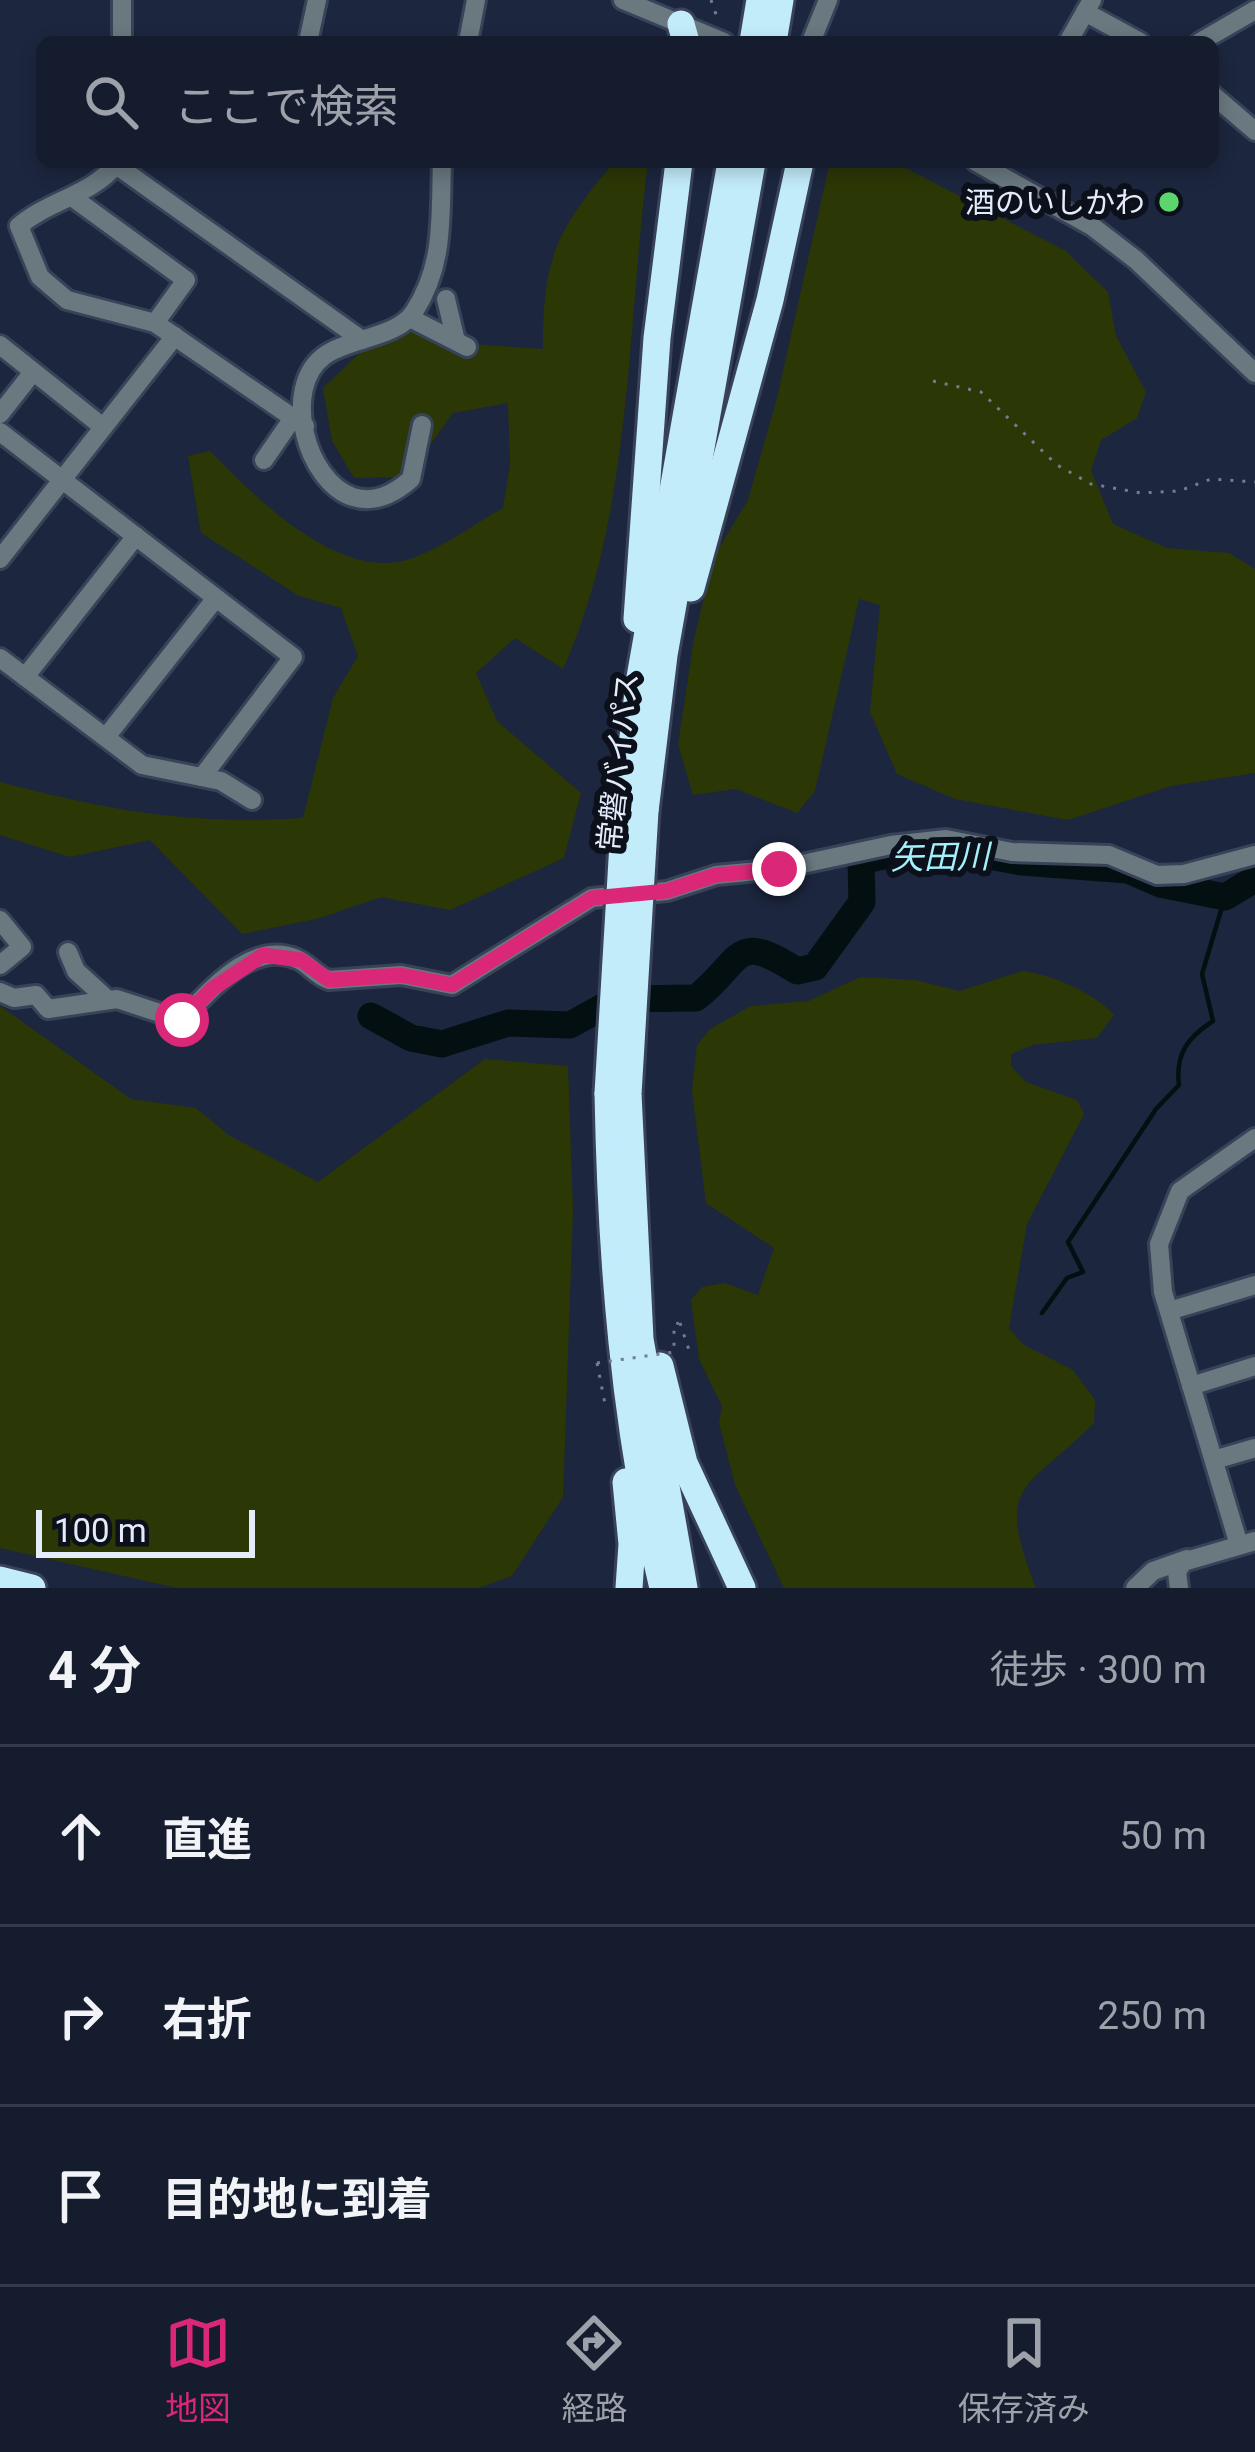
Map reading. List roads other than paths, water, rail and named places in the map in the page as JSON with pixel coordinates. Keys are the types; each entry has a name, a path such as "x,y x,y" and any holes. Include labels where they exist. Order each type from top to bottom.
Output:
{"highway":[{"path":"760,0 763,36"},
{"path":"764,36 780,0"},
{"path":"638,683 636,592 678,168"},
{"name":"常磐バイパス","path":"640,802 638,683 730,168"},
{"name":"常磐バイパス","path":"663,1588 632,1425 618,1094 640,802 751,168"},
{"path":"640,802 667,721 686,606 770,300 799,168"},
{"path":"621,1206 616,1386 632,1544 629,1588"},
{"path":"621,1206 684,1463 742,1588"},
{"name":"常磐バイパス","path":"621,1206 684,1588"},
{"path":"0,1580 32,1588"}],"street":[{"path":"122,0 122,36"},
{"path":"309,36 317,0"},
{"path":"469,36 476,0"},
{"path":"813,36 828,0"},
{"path":"636,2 684,33"},
{"path":"1072,36 1089,6 1132,36"},
{"path":"1210,36 1255,10"},
{"path":"1219,100 1253,126"},
{"path":"113,168 98,186 19,226 40,278 67,300 155,323 175,336 299,422 331,485 359,499 386,497 411,479 422,425"},
{"path":"120,168 362,340"},
{"path":"264,460 299,422 305,394 323,356 410,318 439,260 442,168"},
{"path":"1004,168 1136,260 1255,374"},
{"path":"72,197 186,280 155,323"},
{"path":"280,308 293,290"},
{"path":"410,318 461,344 446,299"},
{"path":"0,559 175,336"},
{"path":"0,346 103,428"},
{"path":"0,414 33,372"},
{"path":"0,432 293,658 202,777"},
{"path":"26,677 136,536"},
{"path":"106,737 216,598"},
{"path":"0,658 142,765 221,781 252,800"},
{"path":"0,992 14,998 36,995 48,1009 108,1000 139,1003 182,1020 253,958 272,955 301,960 329,980 401,975 452,985 592,898 667,891 716,875 772,871 891,845 946,839 1012,852 1109,855 1157,875 1184,874 1255,855"},
{"path":"0,920 22,946 0,965"},
{"path":"68,952 76,971 108,1000"},
{"path":"1135,1588 1153,1571 1247,1543 1191,1386 1169,1311 1159,1244 1168,1211 1191,1180 1255,1138"},
{"path":"1169,1311 1255,1285"},
{"path":"1191,1386 1255,1366"},
{"path":"1214,1460 1255,1448"},
{"path":"1179,1588 1177,1572 1190,1558"}],"waterway":[{"name":"矢田川","path":"371,1016 411,1038 442,1044 508,1023 570,1025 617,999 696,998 740,955 750,952 797,971 815,967 862,902 861,861 897,853 962,851 1022,862 1128,870 1160,884 1225,897 1255,879"},
{"path":"1042,1313 1067,1278 1083,1272 1068,1242 1156,1109 1179,1085 1185,1047 1213,1021 1202,974 1225,897"}],"place":[{"name":"酒のいしかわ","path":"1169,202"}]}
